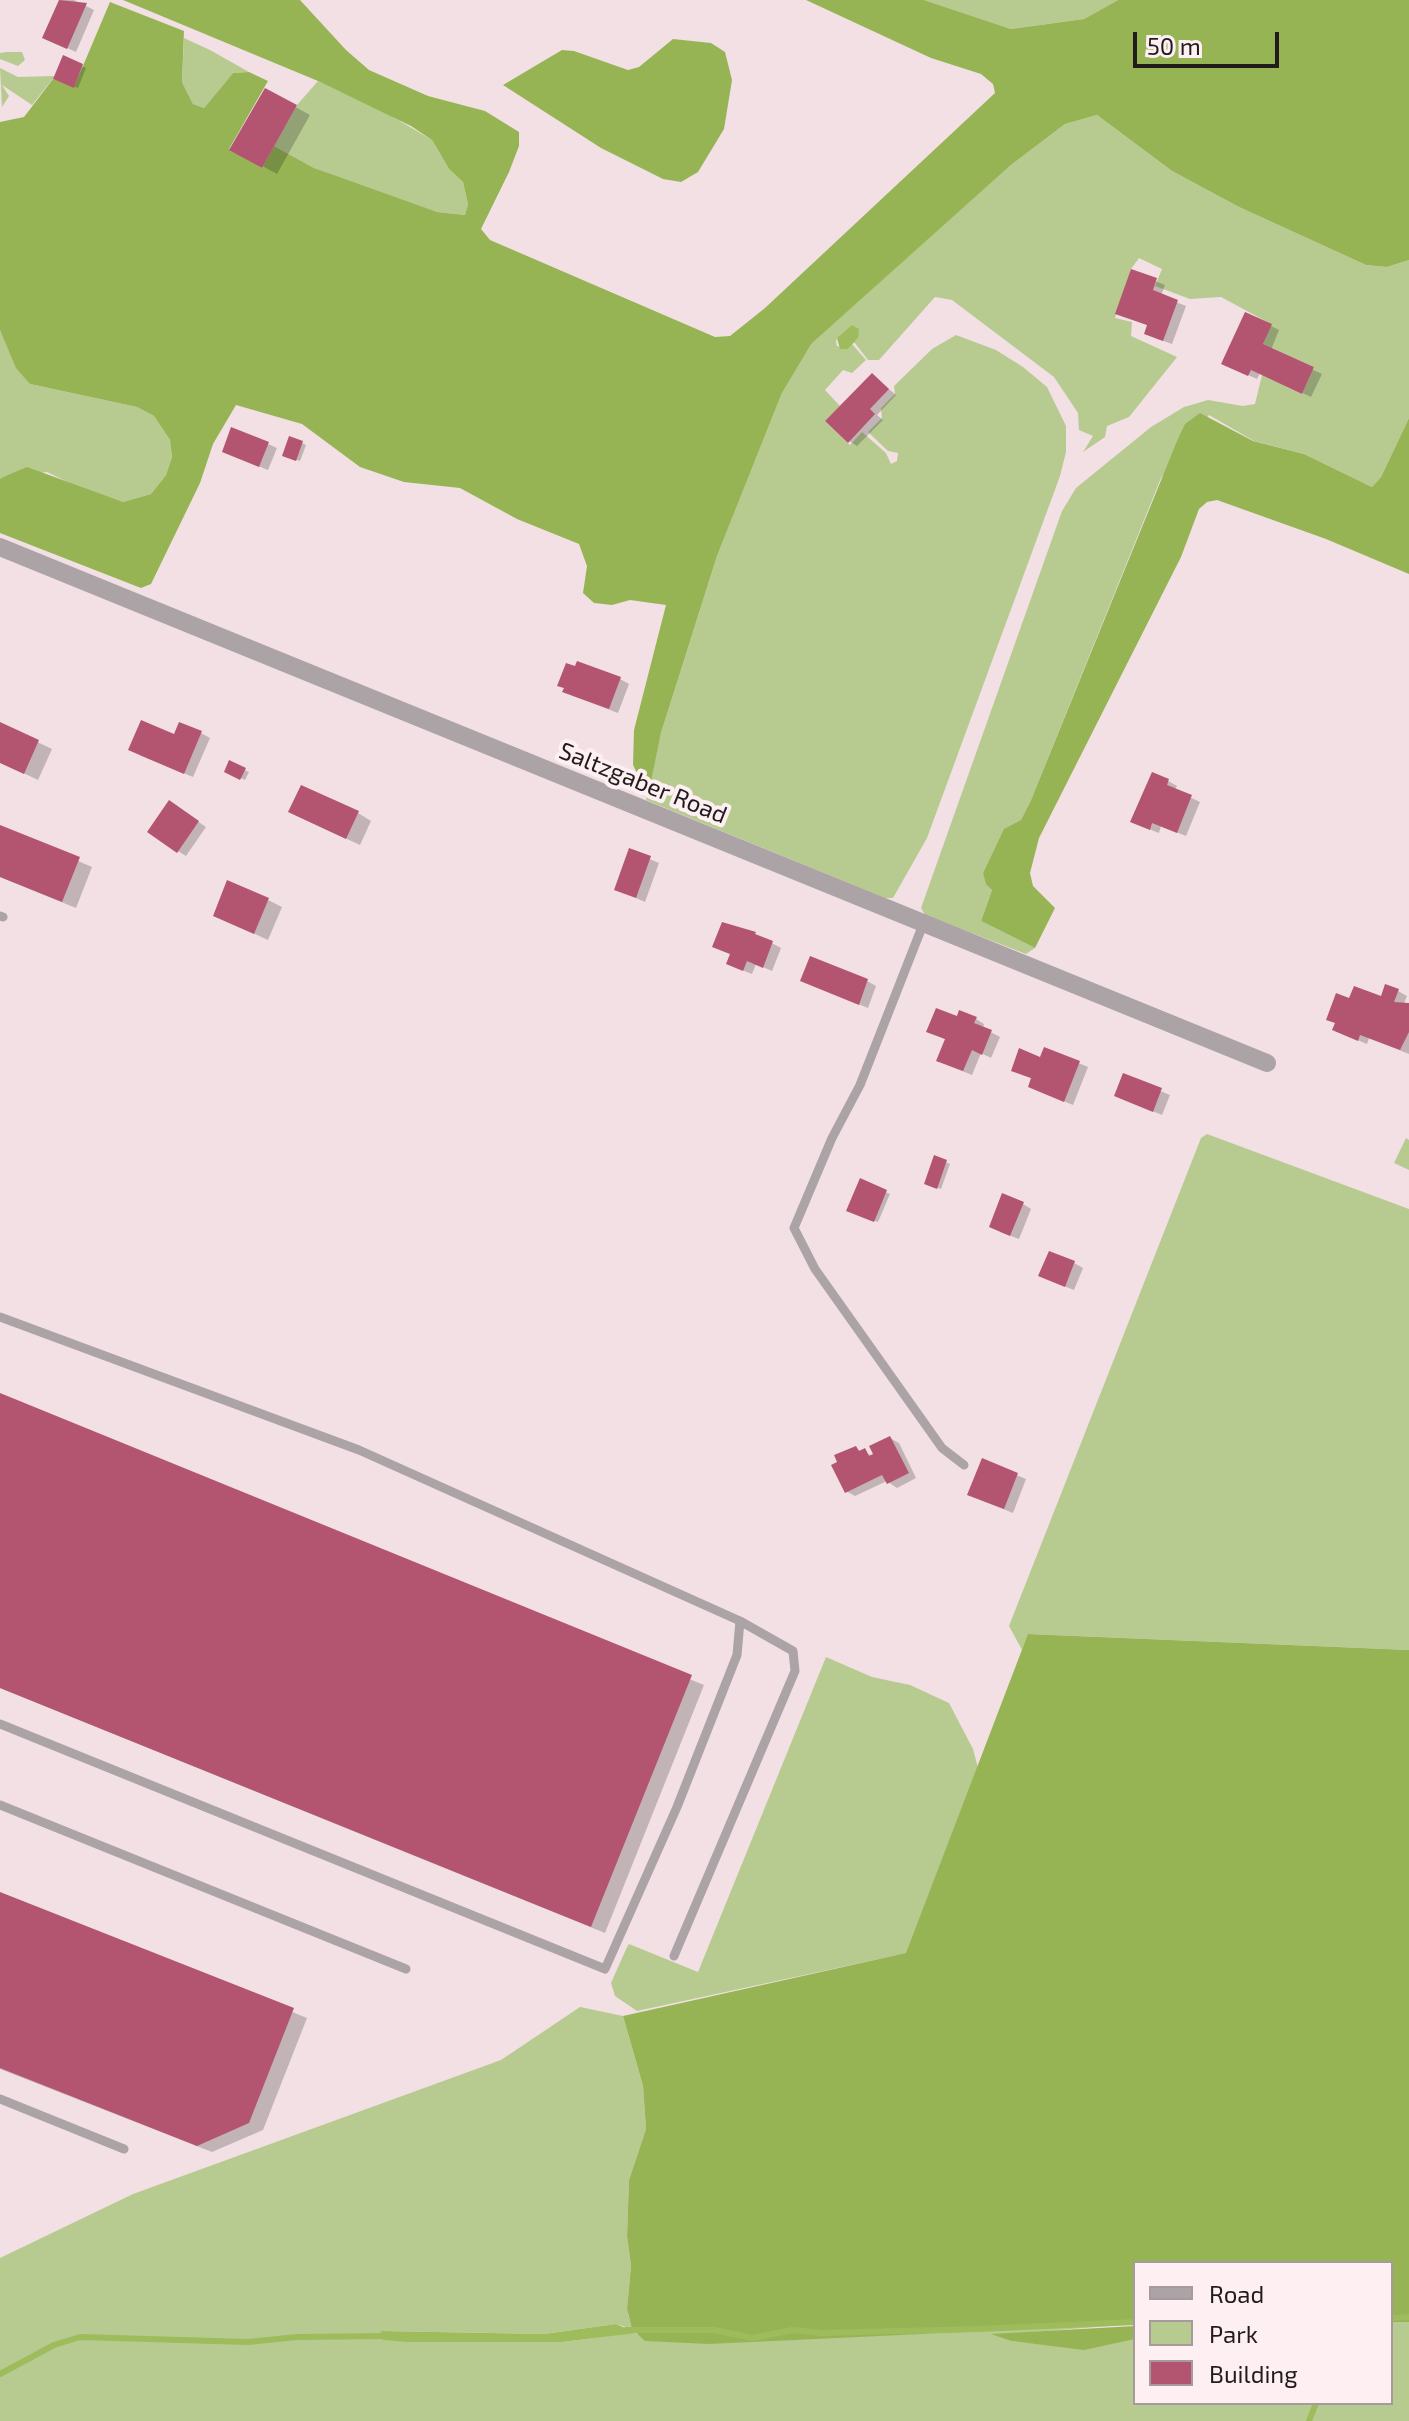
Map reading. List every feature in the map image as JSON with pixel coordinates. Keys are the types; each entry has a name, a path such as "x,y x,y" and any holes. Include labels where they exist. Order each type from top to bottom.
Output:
{"street":[{"name":"Saltzgaber Road","path":"0,547 1267,1063"}],"lane":[{"path":"924,922 860,1085 832,1138 794,1228 815,1269 933,1436 964,1465"},
{"path":"0,1317 359,1450 740,1621 793,1651 795,1671 674,1956"},
{"path":"0,1724 605,1969 659,1849 737,1655 740,1621"},
{"path":"0,1805 406,1969"},
{"path":"0,2099 124,2149"}],"green space":[{"path":"924,0 1118,0 1084,19 1011,29"},
{"path":"184,38 249,72 233,73 204,108 193,104 182,82"},
{"path":"22,52 25,60 18,66 0,59 0,53"},
{"path":"0,68 18,77 55,76 32,105 2,85 9,96 2,107"},
{"path":"318,81 388,114 432,140 449,169 463,182 468,204 465,215 437,212 402,202 314,168 274,146 297,105"},
{"path":"1097,115 1172,171 1239,207 1366,265 1387,267 1409,260 1409,418 1381,477 1372,487 1304,454 1254,441 1209,415 1161,478 1031,800 1021,820 1004,830 983,873 992,890 981,921 1035,948 1026,954 925,915 921,908 1062,511 1076,488 1151,427 1184,407 1208,400 1243,406 1255,404 1262,375 1302,394 1314,367 1263,344 1271,324 1221,297 1190,299 1155,286 1162,269 1139,258 1131,269 1115,318 1132,322 1131,336 1177,357 1129,417 1107,426 1105,437 1083,452 1093,436 1079,430 1078,413 1054,377 952,300 935,297 879,360 868,360 854,342 858,338 837,338 837,346 848,349 852,344 866,360 852,373 843,370 825,390 840,406 825,421 850,445 862,432 886,453 891,464 897,461 898,453 888,451 868,432 882,418 881,408 895,394 894,386 932,349 956,335 996,350 1023,367 1047,387 1066,426 1066,452 1060,476 927,838 893,898 885,898 646,800 661,733 717,556 782,393 810,344 1011,165 1065,124"},
{"path":"0,330 30,384 137,407 154,416 170,440 172,457 166,475 151,494 123,502 88,492 47,472 0,479"},
{"path":"1207,1134 1409,1209 1409,1650 1029,1634 1022,1650 1009,1626 1201,1138"},
{"path":"1406,1138 1409,1140 1409,1170 1394,1163"},
{"path":"826,1657 872,1677 910,1685 949,1703 973,1749 978,1768 907,1953 637,2011 615,1996 611,1983 627,1947 629,1944 698,1972"},
{"path":"580,2007 623,2016 643,2086 646,2129 629,2180 627,2236 631,2266 627,2309 632,2329 616,2324 544,2334 382,2331 383,2340 562,2342 633,2333 652,2336 918,2334 1133,2324 996,2335 1011,2341 1059,2346 1133,2339 1133,2405 1393,2405 1393,2322 1409,2322 1409,2421 0,2421 0,2258 133,2194 501,2060"}],"shaded area":[{"path":"123,0 300,0 369,70 428,96 485,111 519,132 519,146 509,172 481,229 490,240 715,337 730,336 765,308 995,93 993,84 981,74 931,58 806,0 924,0 1011,29 1084,19 1118,0 1409,0 1409,260 1387,267 1366,265 1239,207 1172,171 1097,115 1065,124 1011,165 811,344 782,393 717,556 661,733 650,786 640,779 633,765 634,730 666,605 630,600 612,605 594,603 583,593 587,566 579,544 517,519 460,488 404,482 360,467 302,424 236,405 213,444 200,483 151,584 141,588 0,533 0,479 8,475 27,467 123,502 151,494 166,475 172,457 170,440 154,416 137,407 30,384 16,368 0,330 0,122 24,117 53,79 74,87 110,2 184,31 182,82 193,104 204,108 233,73 249,72 268,81 229,149 262,168 274,146 314,168 437,212 465,215 468,204 463,182 449,169 432,140 411,126 318,81"},
{"path":"673,39 711,43 725,52 732,80 724,129 698,172 681,182 663,179 601,148 503,85 562,50 574,51 628,70 639,67"},
{"path":"852,325 859,329 858,338 848,349 840,349 837,338"},
{"path":"1200,413 1253,441 1304,454 1372,487 1381,477 1409,418 1409,574 1326,539 1217,500 1207,502 1199,509 1181,557 1039,838 1030,873 1033,886 1055,908 1035,948 981,921 992,890 986,884 983,873 1004,829 1021,820 1031,800 1177,441 1185,424"},
{"path":"1028,1634 1409,1650 1409,2322 1393,2322 1393,2261 1133,2261 1133,2324 709,2344 645,2341 632,2329 627,2309 631,2266 627,2236 629,2180 646,2129 643,2086 623,2016 906,1953"},
{"path":"616,2324 637,2333 562,2342 407,2342 383,2340 381,2331 544,2334"},
{"path":"1133,2326 1133,2339 1084,2350 1011,2341 991,2334"}],"building":[{"path":"59,0 87,3 67,49 42,38"},
{"path":"63,55 83,64 74,88 53,79"},
{"path":"265,88 297,105 262,168 229,150"},
{"path":"1131,269 1157,278 1153,290 1178,300 1163,341 1144,334 1147,325 1115,314"},
{"path":"1245,312 1272,324 1263,344 1314,367 1302,394 1251,370 1248,376 1221,364"},
{"path":"872,373 889,389 870,409 875,414 848,443 825,421"},
{"path":"231,427 269,442 259,467 222,452"},
{"path":"289,436 303,441 296,461 282,456"},
{"path":"577,661 621,677 609,709 562,692 564,688 557,686 566,663 575,666"},
{"path":"141,720 174,734 179,722 202,731 184,774 128,750"},
{"path":"0,722 39,740 24,774 0,763"},
{"path":"229,760 246,768 240,780 224,772"},
{"path":"1152,772 1169,779 1167,785 1192,795 1177,833 1152,823 1150,830 1130,822"},
{"path":"301,785 359,811 346,839 288,812"},
{"path":"169,800 199,821 177,853 147,832"},
{"path":"0,825 80,857 62,902 0,877"},
{"path":"629,848 651,856 636,898 614,890"},
{"path":"227,880 269,898 254,934 213,916"},
{"path":"722,922 756,932 773,941 763,968 747,961 743,971 726,964 730,954 712,947"},
{"path":"810,956 868,979 859,1005 800,981"},
{"path":"1385,984 1399,989 1394,1002 1409,1003 1409,1032 1400,1050 1360,1035 1358,1041 1332,1030 1335,1023 1326,1020 1336,993 1349,998 1354,986 1381,996"},
{"path":"936,1008 957,1016 959,1010 977,1017 974,1023 992,1030 982,1055 972,1050 963,1071 936,1061 945,1039 926,1032"},
{"path":"1044,1047 1080,1061 1064,1102 1028,1087 1031,1078 1011,1071 1019,1048 1040,1057"},
{"path":"1123,1073 1162,1088 1153,1112 1114,1096"},
{"path":"934,1155 947,1160 937,1189 924,1184"},
{"path":"860,1178 887,1190 874,1222 846,1211"},
{"path":"1002,1193 1024,1202 1010,1236 989,1227"},
{"path":"1049,1251 1075,1261 1065,1287 1038,1276"},
{"path":"0,1393 692,1675 591,1927 0,1688"},
{"path":"890,1436 909,1473 887,1484 882,1475 845,1493 831,1465 837,1462 834,1455 856,1446 859,1451 865,1448 869,1456 873,1454 869,1446"},
{"path":"982,1458 1018,1473 1004,1509 967,1495"},
{"path":"0,1892 294,2008 249,2123 197,2146 0,2068"}],"waterway":[{"path":"1393,2318 1409,2317"},
{"path":"626,2330 714,2330 753,2338 792,2330 822,2333 1133,2322"},
{"path":"0,2374 54,2345 80,2337 248,2342 297,2337 387,2336"},
{"path":"1309,2421 1315,2405"}]}
